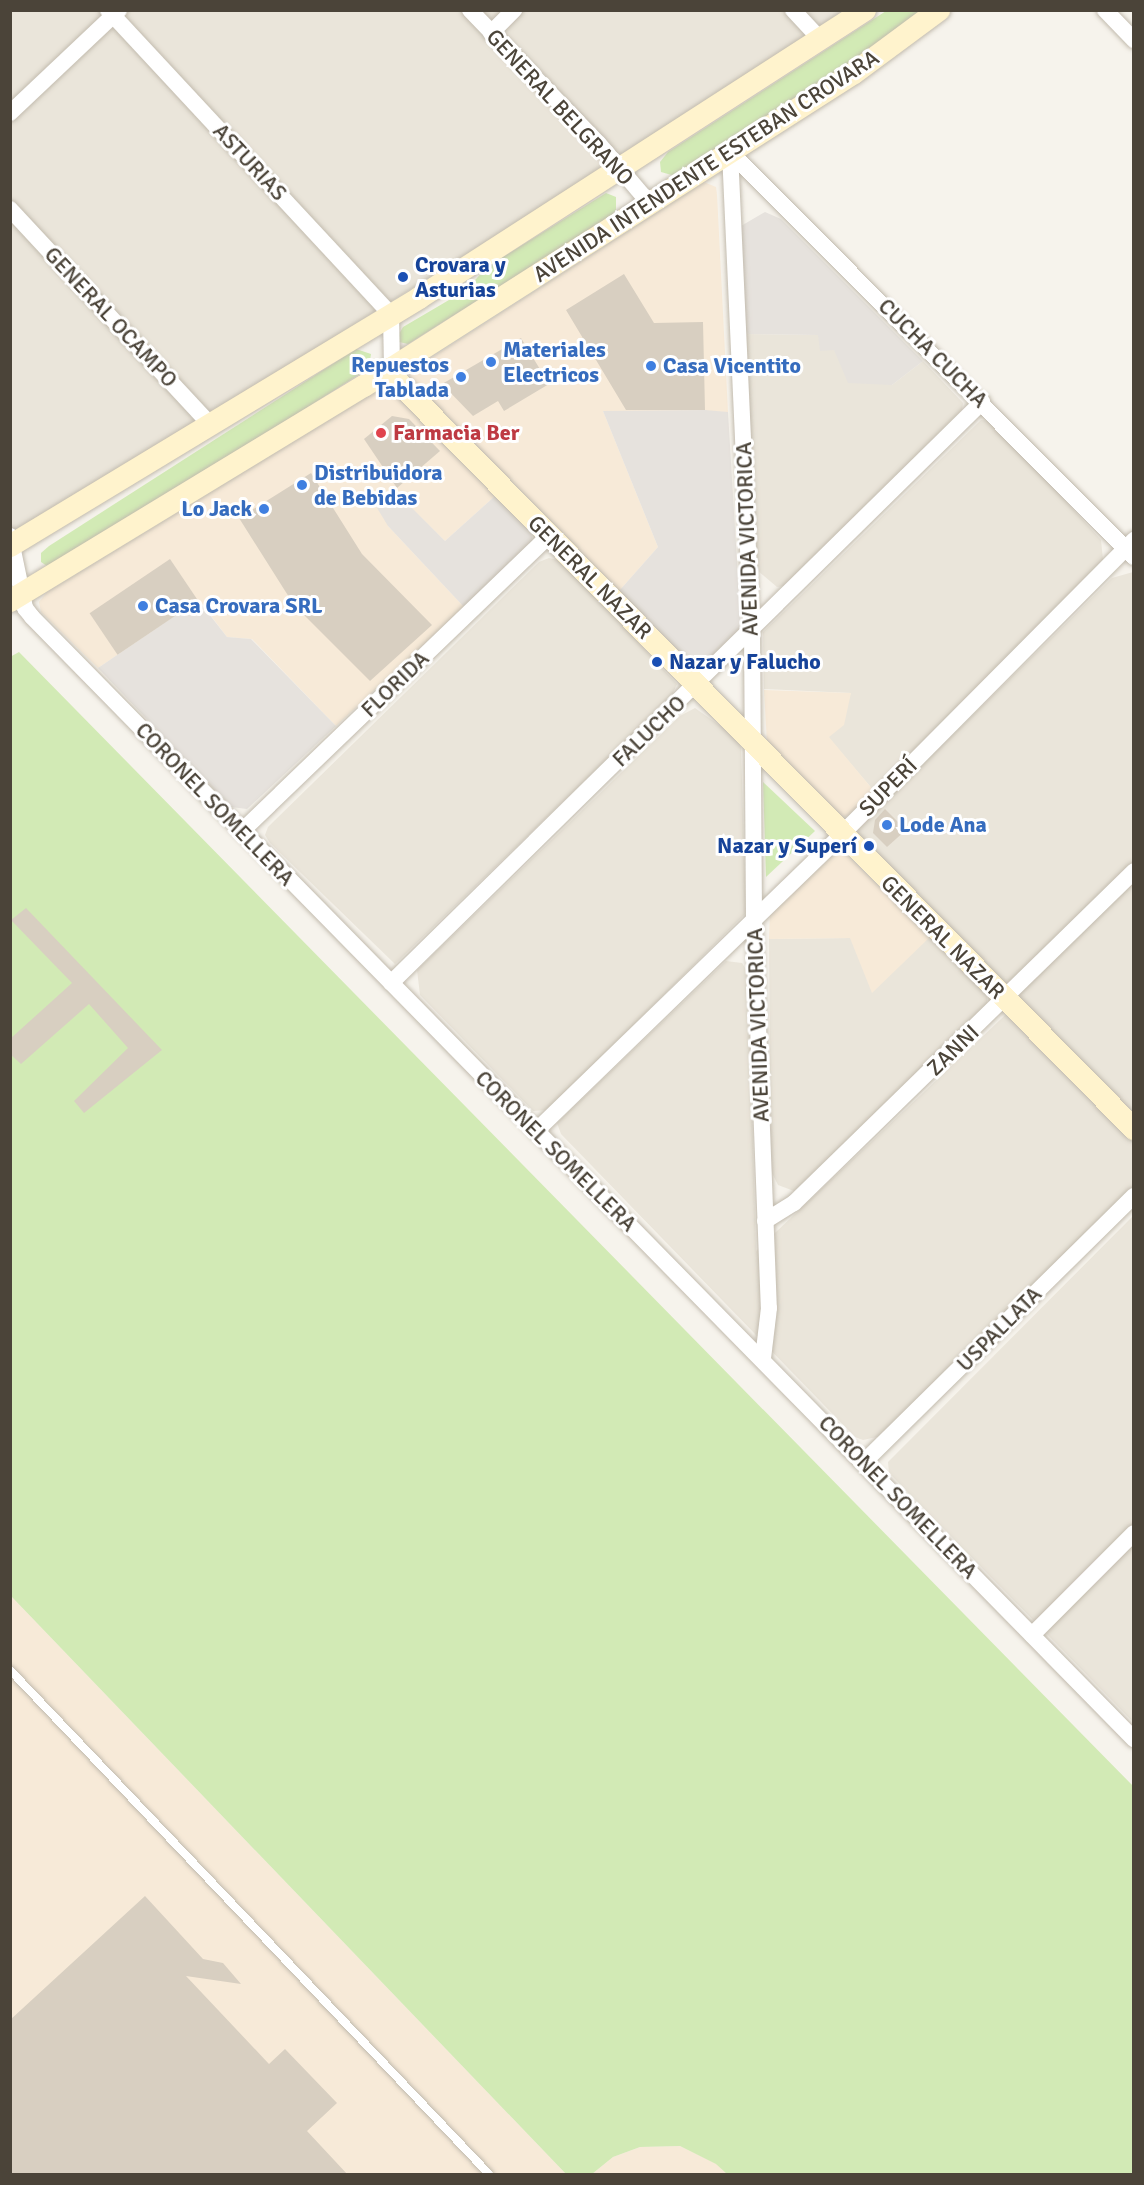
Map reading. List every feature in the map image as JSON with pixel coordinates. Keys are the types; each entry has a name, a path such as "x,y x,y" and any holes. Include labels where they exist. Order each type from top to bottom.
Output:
{"main road":[{"name":"AVENIDA INTENDENTE ESTEBAN CROVARA","path":"11,542 212,426 391,315 621,170 865,10"},
{"name":"AVENIDA INTENDENTE ESTEBAN CROVARA","path":"16,597 392,368 650,204 854,73 939,10"},
{"name":"GENERAL NAZAR","path":"392,368 398,382 697,685 841,835 1134,1129"}],"street":[{"name":"GENERAL BELGRANO","path":"470,10 621,170 650,204"},
{"path":"491,33 514,10"},
{"path":"793,10 821,40"},
{"path":"1105,10 1134,40"},
{"path":"10,113 113,12"},
{"name":"ASTURIAS","path":"113,12 391,315"},
{"name":"CUCHA CUCHA","path":"730,152 1131,548"},
{"name":"AVENIDA VICTORICA","path":"730,152 752,629 754,921 769,1308 763,1358"},
{"name":"GENERAL OCAMPO","path":"10,209 212,426"},
{"path":"391,315 392,368"},
{"name":"FALUCHO","path":"391,983 697,685 982,402"},
{"name":"FLORIDA","path":"242,831 549,536"},
{"name":"CORONEL SOMELLERA","path":"11,542 16,597 32,616 536,1131 763,1358 1134,1739"},
{"name":"SUPERÍ","path":"536,1131 754,921 1131,548"},
{"name":"ZANNI","path":"765,1221 794,1203 1134,871"},
{"name":"USPALLATA","path":"864,1462 1134,1196"},
{"path":"1032,1635 1134,1533"}],"lane":[{"path":"10,1670 489,2175"}],"shaded area":[{"path":"11,11 852,11 11,541"},
{"path":"704,182 716,187 717,195 728,412 603,411 658,547 619,591 409,377 409,372"},
{"path":"765,212 781,219 923,361 892,385 848,383 834,350 820,351 818,335 745,334 741,226"},
{"path":"745,334 818,335 834,350 892,385 923,361 963,403 962,410 784,586 777,587 758,571"},
{"path":"380,389 396,392 495,496 445,541 393,490 388,526 464,607 336,726 252,639 227,637 199,600 98,668 41,612 39,602 47,592"},
{"path":"705,410 728,412 741,629 705,668 694,667 619,591 658,547 603,411"},
{"path":"981,420 993,421 1101,540 1103,560 874,791 828,737 851,693 764,689 763,632"},
{"path":"393,489 445,541 495,496 530,529 533,541 464,607 388,526 374,503"},
{"path":"549,558 562,561 677,684 671,697 395,964 270,843 265,835 268,827 539,562"},
{"path":"1133,572 1133,1188 881,1436 863,1440 855,1437 561,1134 557,1123 726,961 742,963 748,973 756,1251 1019,1002 858,835 858,828 1112,578"},
{"path":"198,600 227,637 251,639 336,726 247,809 231,807 98,668"},
{"path":"764,690 851,693 844,725 829,737 874,791 851,816 840,817 767,743"},
{"path":"695,708 736,737 741,747 746,913 548,1110 533,1111 420,995 417,970 680,716"},
{"path":"837,852 845,853 930,937 872,993 850,938 769,939 770,913"},
{"path":"930,937 987,993 987,1007 794,1191 778,1185 771,1171 769,939"},
{"path":"1133,1216 1133,1722 889,1473 888,1462"},
{"path":"11,1596 566,2174 11,2174"},
{"path":"680,2146 717,2164 727,2174 592,2174 613,2157 640,2147"}],"green space":[{"path":"886,11 925,11 848,67 675,176 661,172 660,162 668,152"},
{"path":"606,193 616,197 616,210 609,218 408,344 395,341 403,327 466,290 487,267"},
{"path":"356,349 371,354 369,368 61,565 50,568 41,562 41,553 49,546"},
{"path":"19,652 1133,1786 1133,2174 727,2174 716,2164 680,2146 640,2147 613,2157 592,2174 566,2174 11,1596 10,657"},
{"path":"763,782 815,831 766,877"}],"building":[{"name":"Casa Vicentito","path":"624,274 654,323 703,322 705,410 626,410 566,310"},
{"path":"521,338 549,384 504,411 498,401 473,416 442,384"},
{"path":"392,416 409,419 440,451 397,488 364,439"},
{"path":"311,473 362,554 432,625 370,681 294,605 239,518"},
{"name":"Casa Crovara SRL","path":"170,559 198,600 118,655 90,613"},
{"name":"Lode Ana","path":"885,809 906,830 887,847 873,833 875,820"},
{"path":"26,908 162,1050 84,1113 74,1101 128,1048 89,1004 21,1064 10,1054 10,1039 72,983 11,920"},
{"path":"145,1896 203,1959 223,1963 241,1984 186,1976 269,2064 285,2049 337,2103 307,2131 348,2175 10,2175 10,2020"}],"place":[{"name":"Crovara y Asturias","path":"403,277"},
{"name":"Materiales Electricos","path":"491,362"},
{"name":"Casa Vicentito","path":"651,366"},
{"name":"Repuestos Tablada","path":"461,377"},
{"name":"Farmacia Ber","path":"381,433"},
{"name":"Distribuidora de Bebidas","path":"302,485"},
{"name":"Lo Jack","path":"264,509"},
{"name":"Casa Crovara SRL","path":"143,606"},
{"name":"Nazar y Falucho","path":"657,662"},
{"name":"Lode Ana","path":"887,825"},
{"name":"Nazar y Superí","path":"869,846"}]}
